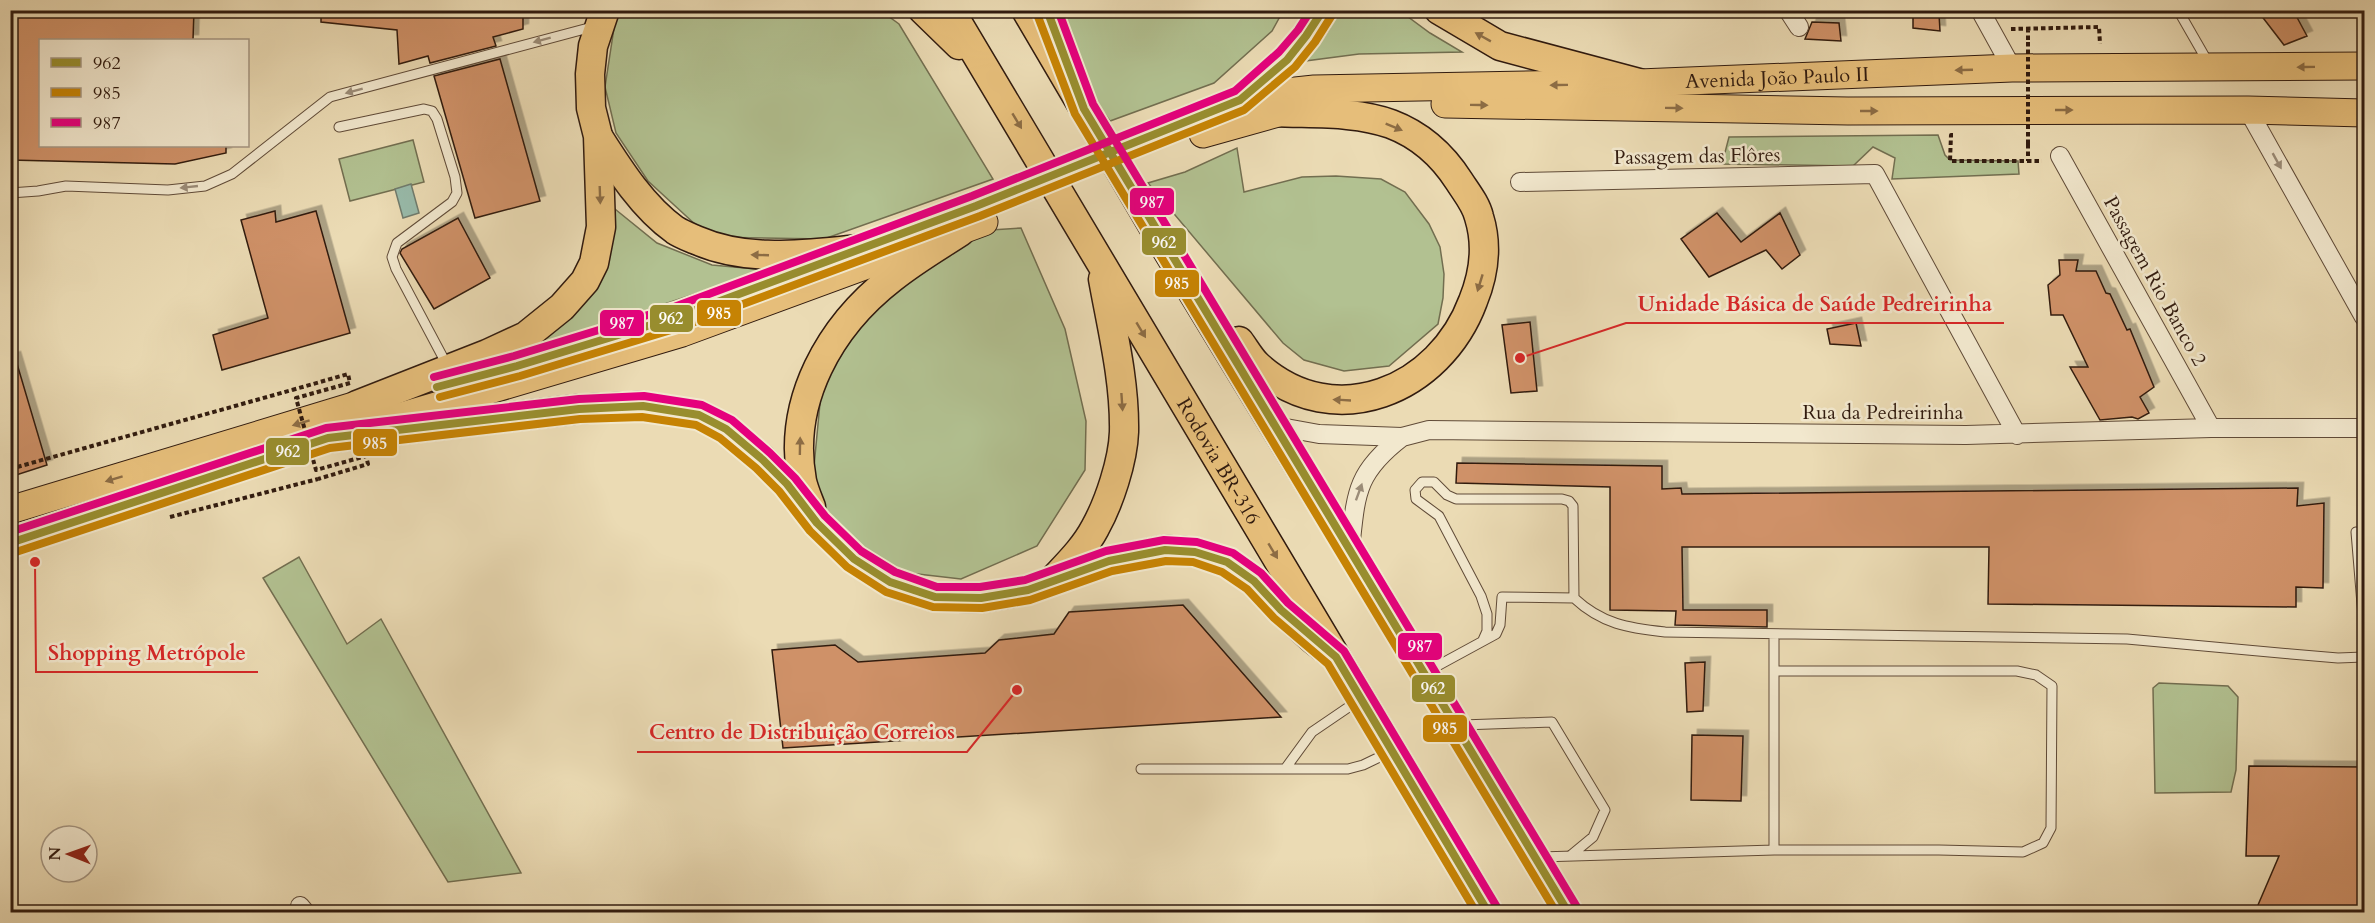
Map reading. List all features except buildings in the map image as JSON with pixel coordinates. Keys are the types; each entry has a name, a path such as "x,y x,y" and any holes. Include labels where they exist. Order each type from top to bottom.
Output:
{"highway":[{"path":"923,10 987,71"},
{"name":"Rodovia BR-316","path":"950,10 1488,912"},
{"path":"1026,10 1170,255 1569,912"},
{"path":"1047,10 1084,109"},
{"path":"1240,100 1271,77 1293,54 1310,34 1323,10"},
{"path":"1438,10 1500,46 1639,83"},
{"path":"357,405 450,369 525,336 562,307 585,281 594,263 601,227 598,136 591,108 590,74 599,18"},
{"path":"1170,255 1257,365 1295,390 1345,401 1370,398 1417,376 1451,344 1465,323 1482,277 1484,248 1479,216 1457,177 1438,154 1412,135 1391,124 1363,117 1274,112"},
{"path":"598,136 623,176 676,231 711,246 753,256 798,255 860,249"},
{"path":"817,523 802,482 799,447 802,409 814,373 833,339 858,310 890,279 973,220"},
{"path":"1051,582 1078,553 1095,528 1114,481 1124,434 1116,348 1100,262"},
{"path":"328,438 579,409 644,406 699,415 726,429 763,459 817,523 854,559 890,582 935,597 981,598 1028,590 1109,561 1165,550 1195,552 1227,562 1254,581 1297,625 1336,657"}],"main road":[{"name":"Avenida João Paulo II","path":"1199,125 1240,100 1272,93 1314,89 1639,83 2012,68 2364,66"},
{"name":"Avenida João Paulo II","path":"1199,125 1315,105 1348,104 1848,111 2248,110 2364,113"},
{"path":"10,543 328,438 682,333 973,220 1199,125"},
{"path":"10,510 357,405 517,366 677,317 860,249 973,220"}],"street":[{"path":"1788,10 1798,27"},
{"path":"1980,10 2012,68"},
{"path":"2248,110 2364,317"},
{"name":"Passagem Rio Banco 2","path":"2060,156 2211,428"},
{"name":"Passagem das Flôres","path":"1520,182 1875,174 2018,435"},
{"name":"Rua da Pedreirinha","path":"1275,426 1319,434 1402,437 1429,430 2018,435 2211,428 2364,428"},
{"path":"1350,550 1356,497 1368,470 1402,437"}],"lane":[{"path":"2178,10 2212,68"},
{"path":"10,193 66,186 168,190 205,186 232,174 330,97 599,18"},
{"path":"339,127 424,109 432,111 437,119 456,177 457,193 452,202 397,243 392,257 396,269 450,369"},
{"path":"1483,640 1487,631 1487,614 1481,597 1439,516 1416,499 1415,490 1418,484 1425,481 1434,482 1447,495 1456,499 1562,499 1569,501 1573,506 1574,598"},
{"path":"2356,532 2364,627"},
{"path":"1481,597 1574,598 1585,609 1608,622 1629,628 1665,632 2127,639 2338,658 2364,657"},
{"path":"1424,674 1496,634 1500,624 1502,597"},
{"path":"1774,634 1774,850"},
{"path":"1534,857 1774,850 2023,852 2043,843 2051,828 2052,686 2036,675 2017,671 1774,671"},
{"path":"1285,769 1312,732 1361,698"},
{"path":"1454,725 1552,722 1605,810 1593,837 1570,856"},
{"path":"1141,769 1348,770 1392,751"}],"path":[{"path":"2011,28 2099,27 2100,48"},
{"path":"1962,135 1951,135 1950,160 2028,161 2028,28"},
{"path":"10,469 348,374 350,383 296,398 316,470 366,456 368,464 318,479"}],"green space":[{"path":"620,11 881,11 899,24 993,179 824,239 709,237 648,181 616,133 605,87 616,15"},
{"path":"1056,11 1283,11 1272,31 1214,83 1110,121 1083,85"},
{"path":"1333,11 1400,11 1430,33 1462,52 1359,54 1305,61"},
{"path":"1938,135 1945,155 1950,160 2018,161 2019,174 1892,179 1895,158 1873,147 1853,166 1722,164 1729,137"},
{"path":"413,140 424,182 350,201 339,159"},
{"path":"1237,148 1244,192 1302,177 1336,176 1381,179 1405,192 1429,224 1440,247 1444,274 1443,298 1438,324 1389,366 1344,371 1304,360 1283,343 1148,183 1185,172"},
{"path":"610,205 657,243 712,265 766,270 515,354 589,284"},
{"path":"1021,228 1065,329 1086,421 1085,470 1037,546 961,579 909,573 839,544 813,477 822,382 859,328 886,298 960,232"},
{"path":"299,557 347,644 381,619 521,873 448,882 263,578"},
{"path":"2159,683 2228,686 2238,697 2236,770 2231,792 2155,793 2153,688"}],"shaded area":[{"path":"411,184 419,213 403,218 395,189"}],"transit line":[{"name":"962","path":"1047,10 1084,109 1568,912"},
{"name":"987","path":"1058,10 1093,104 1577,907"},
{"name":"987","path":"434,377 514,356 674,307 972,196 1235,91 1279,52 1311,10"},
{"name":"962","path":"437,387 517,366 677,317 976,206 1240,100 1287,60 1323,10"},
{"name":"985","path":"1037,14 1075,114 1556,912"},
{"name":"985","path":"440,397 520,376 681,327 980,216 1244,110 1295,67 1315,42 1332,15"},
{"name":"987","path":"10,532 326,428 579,399 644,396 702,405 732,420 770,453 795,478 825,516 861,551 895,572 937,587 980,587 1025,580 1106,551 1164,540 1197,542 1233,553 1261,573 1288,603 1344,651 1497,907"},
{"name":"962","path":"10,543 328,438 579,409 643,406 699,415 726,429 763,460 787,484 817,523 854,559 890,582 935,597 981,598 1028,590 1109,561 1165,550 1195,552 1227,562 1254,581 1281,610 1336,657 1488,912"},
{"name":"985","path":"13,553 330,448 580,419 642,417 696,425 720,438 756,468 779,491 810,531 847,567 886,592 933,607 982,608 1030,600 1112,571 1166,561 1193,562 1222,572 1247,589 1274,618 1328,664 1476,912"}],"place":[{"name":"Unidade Básica de Saúde Pedreirinha","path":"1520,358"},
{"name":"Shopping Metrópole","path":"35,562"},
{"name":"Centro de Distribuição Correios","path":"1017,690"}]}
